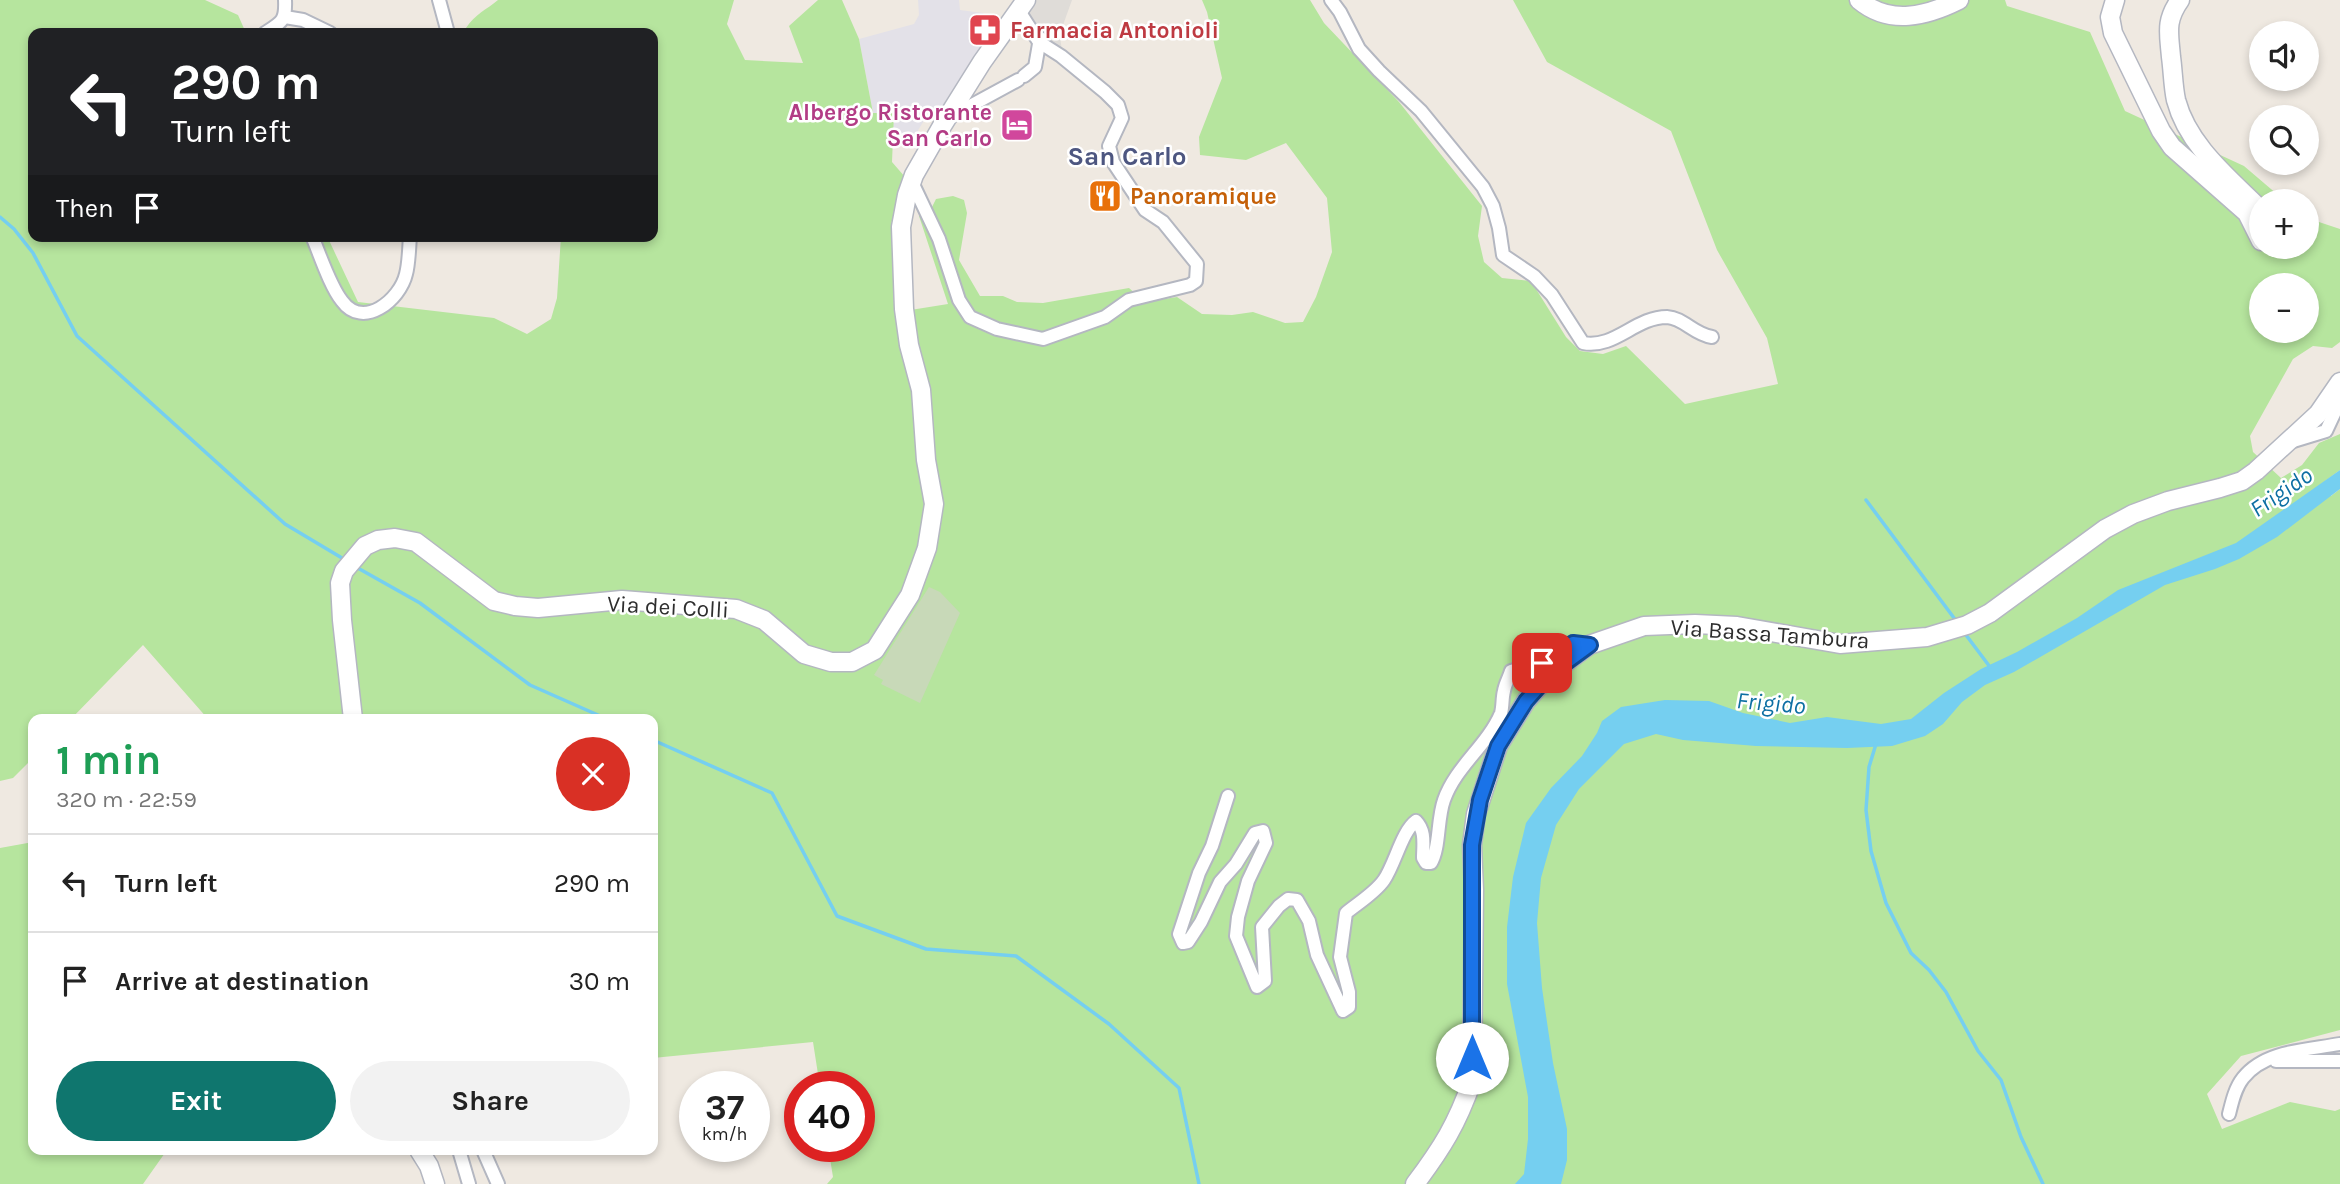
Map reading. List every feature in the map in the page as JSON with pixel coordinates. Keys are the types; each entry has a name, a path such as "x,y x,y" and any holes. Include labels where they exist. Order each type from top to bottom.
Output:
{"street":[{"path":"273,28 285,17 285,0"},
{"path":"439,0 447,28"},
{"path":"1331,0 1359,49 1421,111 1483,187 1496,217 1503,256 1534,276 1552,295 1583,343 1595,345 1606,342 1653,319 1668,317 1679,320 1700,335 1712,337"},
{"path":"1859,0 1878,12 1892,16 1915,16 1938,11 1959,0"},
{"path":"2115,0 2110,17 2113,33 2161,131 2172,147 2249,217"},
{"path":"2179,0 2172,10 2168,25 2176,99 2185,122 2202,150 2249,198"},
{"path":"911,180 939,239 959,300 970,317 997,328 1043,338 1105,317 1129,300 1190,285 1196,281 1196,264 1163,222 1145,209 1113,162 1109,146 1122,118 1118,105 1039,40 1022,6"},
{"name":"Via dei Colli","path":"352,714 340,583 344,570 365,546 378,540 395,538 416,542 494,601 515,606 538,608 622,600 736,609 764,620 804,654 831,662 852,662 875,650 910,595 928,548 934,504 926,460 921,390 909,345 904,309 901,227 911,180 982,62 1022,6"},
{"path":"285,17 303,20 320,28"},
{"path":"946,119 1021,78 1035,67 1039,40"},
{"path":"315,242 341,300 349,309 358,313 372,313 398,294 406,275 409,242"},
{"name":"Via Bassa Tambura","path":"1415,1184 1445,1143 1463,1108 1472,1081 1472,845 1476,814 1498,746 1526,701 1549,675 1590,645 1644,626 1737,626 1840,644 1904,640 1944,633 1967,625 1990,613 2114,524 2133,514 2168,501 2242,481 2318,414 2340,382"},
{"path":"2286,443 2326,430 2340,401"},
{"path":"1228,796 1212,846 1199,873 1179,934 1180,939 1183,943 1191,939 1220,881 1236,864 1255,833 1263,831 1266,844 1248,881 1236,936 1252,978 1257,987 1265,981 1262,927 1288,899 1297,900 1309,921 1317,955 1343,1010 1349,1007 1349,992 1340,957 1346,913 1382,883 1410,826 1416,821 1421,826 1423,836 1423,858 1426,863 1431,863 1436,854 1436,839 1444,799 1453,779 1484,741 1501,712 1511,671 1542,663 1573,643 1590,645"},
{"path":"2229,1114 2243,1077 2265,1060 2287,1053 2340,1045"},
{"path":"2265,1060 2340,1061"},
{"path":"422,1155 435,1184"},
{"path":"460,1155 469,1184"},
{"path":"484,1155 498,1184"}],"shaded area":[{"path":"918,0 959,0 960,10 983,13 991,35 943,114 925,119 912,140 893,131 894,113 873,113 859,39 914,24 919,15"},
{"path":"1037,0 1072,0 1063,25 1063,37 1060,37 1062,51 1040,38 1029,18 1028,14"}],"green space":[{"path":"0,0 205,0 238,15 244,28 28,28 28,242 330,242 358,302 494,318 527,334 551,319 557,298 561,242 658,242 658,28 466,28 473,19 498,0 734,0 727,24 745,60 803,63 789,26 818,0 842,0 859,39 873,113 894,113 892,162 905,177 891,224 898,312 948,304 919,216 931,209 936,199 953,196 964,200 967,213 959,260 980,296 1003,296 1017,302 1043,303 1129,288 1145,302 1177,297 1202,314 1232,315 1253,312 1285,323 1303,322 1316,297 1332,252 1327,198 1286,143 1246,160 1200,155 1199,137 1222,78 1202,0 1310,0 1324,23 1399,102 1482,206 1478,236 1484,262 1502,278 1531,281 1566,337 1580,351 1603,354 1626,346 1685,404 1778,384 1767,338 1717,250 1671,131 1547,62 1513,0 2005,0 2007,6 2090,32 2125,111 2244,166 2249,170 2249,175 2255,175 2271,189 2249,189 2249,259 2319,259 2319,222 2340,229 2340,342 2332,348 2313,346 2293,359 2250,436 2253,452 2281,478 2302,465 2319,443 2340,434 2340,470 2321,484 2331,496 2340,489 2340,1030 2241,1056 2207,1094 2222,1129 2290,1102 2335,1111 2340,1109 2340,1184 827,1184 833,1177 831,1162 875,1162 875,1071 818,1071 813,1042 658,1058 658,714 204,714 143,645 76,714 28,714 28,763 13,778 0,781"},
{"path":"929,587 940,592 960,613 920,703 881,684 883,680 874,675"},
{"path":"28,843 28,1155 163,1155 143,1184 0,1184 0,848"}],"water":[{"path":"2340,470 2340,489 2277,537 2239,559 2165,585 2014,672 1985,685 1962,702 1943,724 1925,736 1892,746 1847,748 1756,746 1683,740 1656,734 1624,744 1579,789 1556,825 1541,878 1537,923 1542,988 1553,1063 1567,1129 1567,1160 1561,1184 1515,1184 1524,1174 1528,1139 1528,1097 1507,984 1507,927 1513,877 1526,823 1551,788 1582,756 1602,721 1621,707 1665,700 1709,701 1743,713 1790,723 1827,717 1881,724 1911,719 1981,669 2077,618 2118,590 2236,543"}],"waterway":[{"path":"0,217 14,229 33,253 77,336 285,524 347,561"},
{"path":"1866,500 1957,622"},
{"path":"356,567 420,603 530,685 596,714"},
{"path":"1966,635 1990,667"},
{"path":"658,742 772,793 837,916 926,949 1016,956 1109,1024 1179,1088 1199,1184"},
{"path":"1876,744 1869,767 1866,810 1871,851 1886,903 1911,953 1946,992 1978,1051 2001,1080 2021,1137 2043,1184"}],"place":[{"name":"Farmacia Antonioli","path":"985,30"},
{"name":"Albergo Ristorante San Carlo","path":"1017,125"},
{"name":"Panoramique","path":"1105,196"}],"district":[{"name":"San Carlo","path":"1127,156"}],"route":[{"path":"1472,1058 1472,845 1476,814 1484,785 1498,746 1526,701 1549,675 1590,645 1573,643 1542,663"}],"water label":[{"name":"Frigido","path":"2281,492"},
{"name":"Frigido","path":"1771,703"}]}
